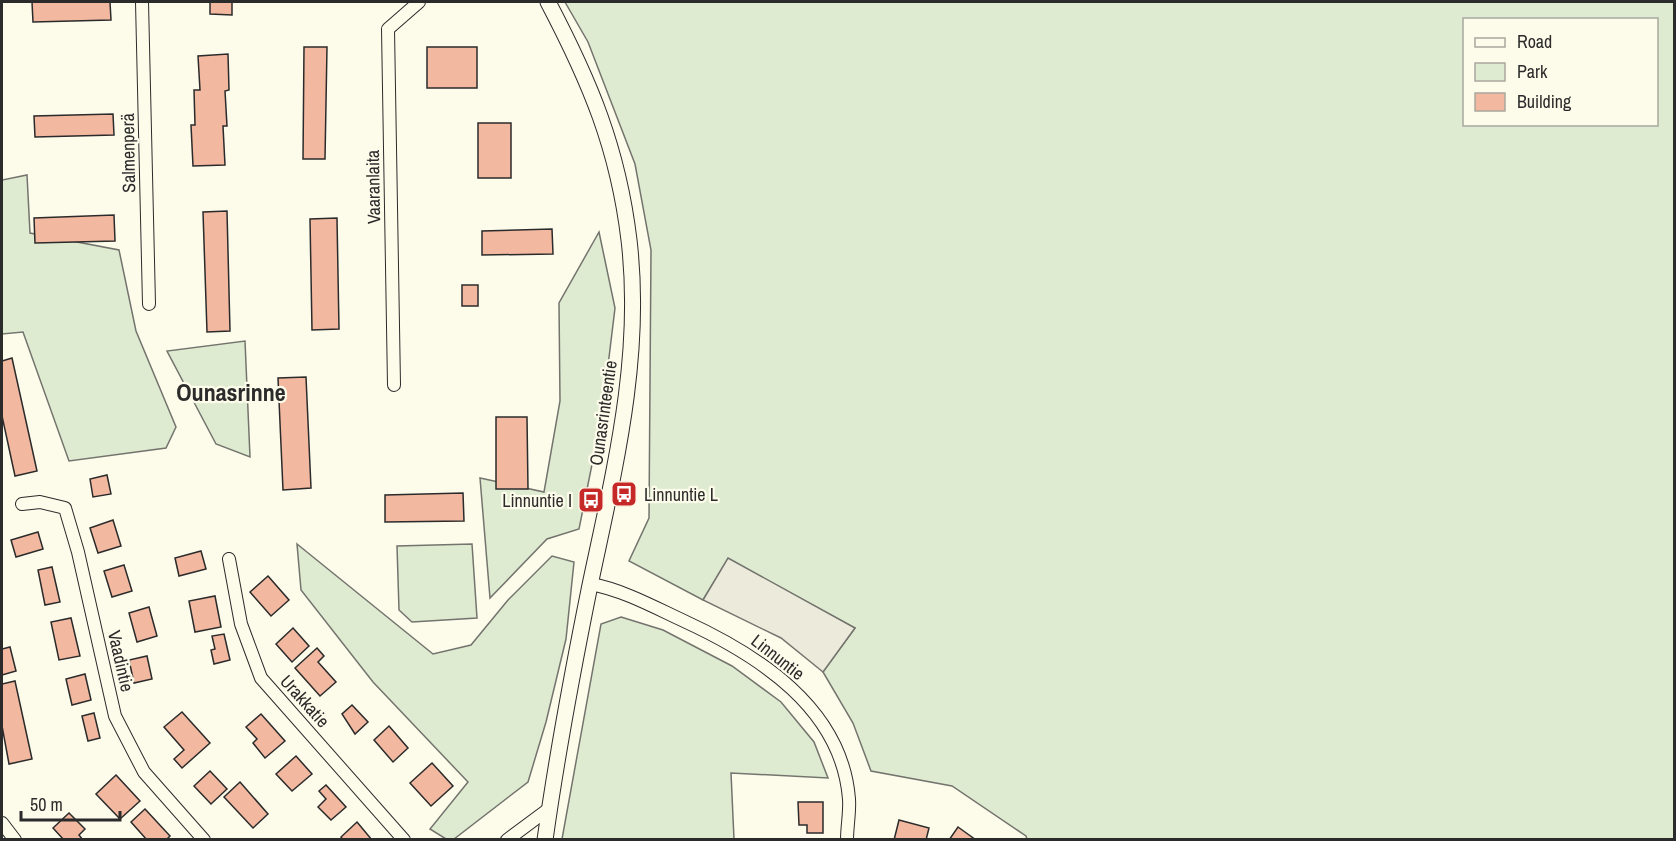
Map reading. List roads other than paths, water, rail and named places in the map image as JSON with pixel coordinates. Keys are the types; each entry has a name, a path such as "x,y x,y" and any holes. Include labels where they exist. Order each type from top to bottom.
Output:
{"street":[{"name":"Salmenperä","path":"142,2 149,304"},
{"name":"Vaaranlaita","path":"394,385 388,29 419,2"},
{"name":"Ounasrinteentie","path":"545,840 591,585 619,454 633,324 629,240 622,197 604,122 578,59 548,2"},
{"name":"Vaadintie","path":"22,504 53,503 65,508 69,515 115,716 144,772 204,840"},
{"name":"Urakkatie","path":"229,559 241,624 261,678 404,840"},
{"name":"Linnuntie","path":"591,585 618,592 718,636 782,679 820,720 840,757 849,800 847,840"},
{"path":"507,840 550,808"},
{"path":"2,823 15,840"}],"place":[{"name":"Linnuntie L","path":"624,494"},
{"name":"Linnuntie I","path":"591,500"}],"district":[{"name":"Ounasrinne","path":"231,392"}]}
